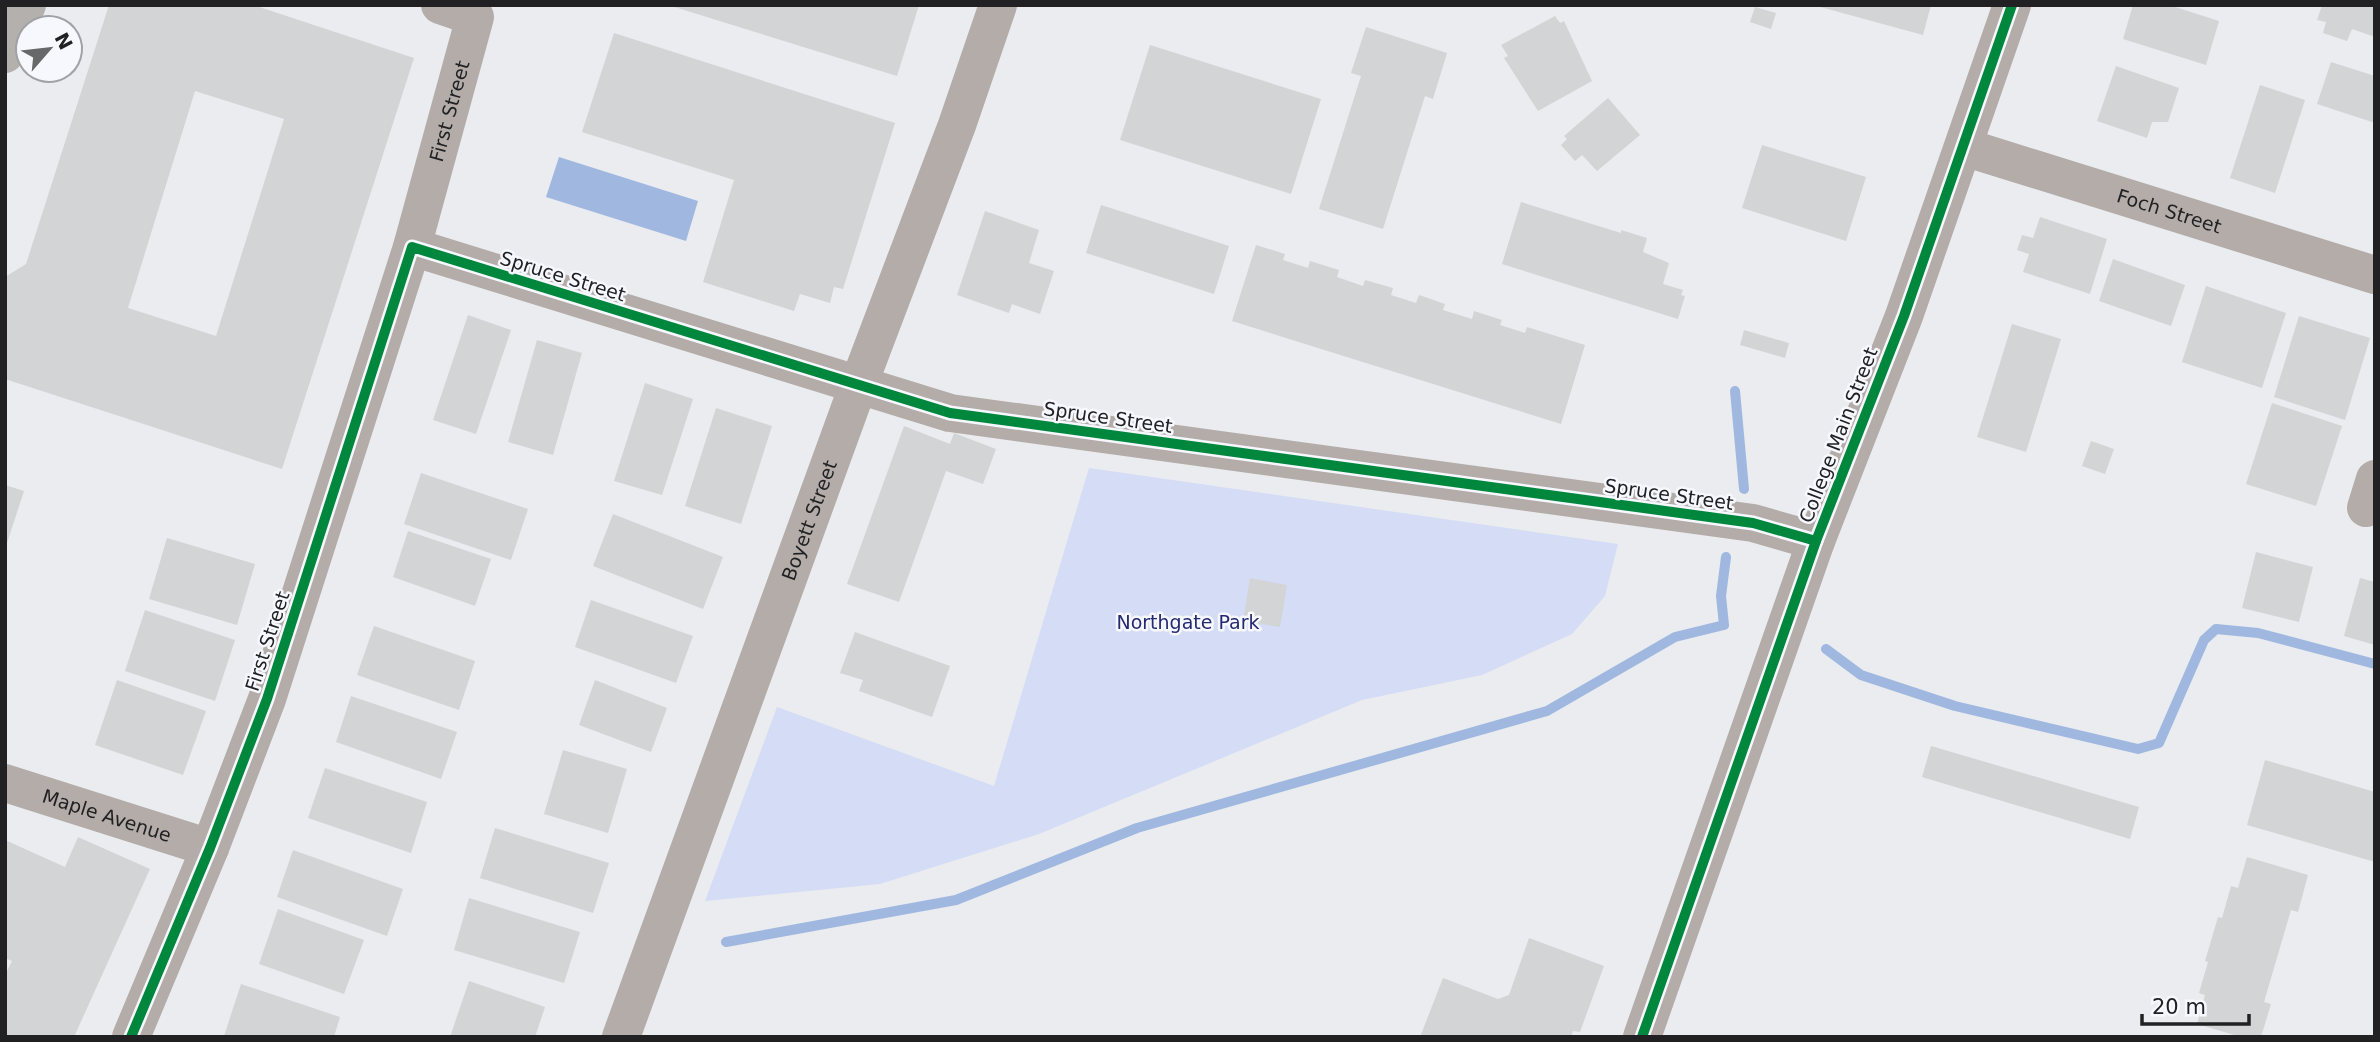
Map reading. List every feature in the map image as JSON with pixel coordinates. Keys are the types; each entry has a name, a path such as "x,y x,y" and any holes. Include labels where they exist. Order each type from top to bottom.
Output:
{"main road":[{"path":"5,54 27,5"}],"street":[{"name":"Boyett Street","path":"621,1037 858,386 957,125 998,5"},
{"name":"College Main Street","path":"1642,1037 1816,541 1904,316 2012,5"},
{"name":"First Street","path":"131,1037 210,848 267,699 412,247 458,11"},
{"name":"Foch Street","path":"1964,147 2375,275"},
{"name":"Spruce Street","path":"412,247 950,413 1753,523 1816,541"},
{"name":"Maple Avenue","path":"5,783 210,848"}],"green space":[{"name":"Northgate Park","path":"1089,468 1618,544 1605,596 1572,634 1482,675 1362,700 1039,834 880,884 705,901 777,707 994,786"}],"water":[{"path":"559,157 698,201 686,241 546,197"}],"building":[{"path":"109,5 253,5 414,58 282,469 5,379 5,277 26,264","holes":["195,91 284,119 216,336 128,308"]},
{"path":"668,5 919,5 897,76"},
{"path":"1813,5 1931,5 1923,35"},
{"path":"2133,5 2169,5 2219,21 2206,65 2123,39"},
{"path":"2322,5 2375,5 2375,37 2352,29 2347,41 2323,33 2326,22 2317,20"},
{"path":"1755,7 1776,13 1771,29 1750,22"},
{"path":"1555,16 1560,23 1564,21 1592,81 1538,111 1504,58 1508,56 1501,45"},
{"path":"1366,27 1447,53 1433,99 1425,96 1383,229 1319,209 1361,76 1351,73"},
{"path":"614,33 895,123 843,289 834,287 830,303 800,294 794,311 703,282 734,180 582,132"},
{"path":"1150,45 1321,99 1291,194 1120,140"},
{"path":"2331,62 2375,76 2375,123 2317,104"},
{"path":"2116,66 2179,88 2168,122 2152,122 2147,138 2097,121"},
{"path":"2260,85 2305,100 2275,193 2230,178"},
{"path":"1608,98 1640,135 1597,171 1582,155 1575,161 1561,145 1567,139 1564,136"},
{"path":"1762,145 1866,177 1846,241 1742,208"},
{"path":"1521,202 1621,233 1621,230 1647,238 1643,252 1669,263 1663,284 1683,290 1681,295 1685,296 1678,319 1502,264"},
{"path":"1101,205 1229,246 1214,294 1086,253"},
{"path":"985,211 1039,230 1029,263 1054,271 1040,314 1012,304 1009,313 957,295"},
{"path":"2040,217 2107,239 2090,294 2023,272 2029,254 2017,250 2022,235 2033,238"},
{"path":"1256,245 1285,254 1283,260 1308,268 1310,261 1339,270 1337,277 1363,286 1365,280 1393,288 1391,295 1416,303 1419,295 1445,304 1443,310 1472,319 1474,311 1502,320 1500,325 1525,333 1527,327 1585,345 1561,424 1232,321"},
{"path":"2113,259 2185,285 2171,326 2099,301"},
{"path":"2206,286 2286,313 2262,388 2182,362"},
{"path":"468,315 511,330 476,434 433,420"},
{"path":"2299,316 2370,338 2345,420 2274,397"},
{"path":"2012,324 2061,339 2026,452 1977,437"},
{"path":"1744,330 1789,343 1785,358 1740,345"},
{"path":"537,340 582,353 553,455 508,442"},
{"path":"645,383 693,399 662,495 614,481"},
{"path":"2272,403 2342,426 2316,506 2246,484"},
{"path":"716,408 772,426 741,524 685,506"},
{"path":"904,426 950,444 954,433 996,449 983,484 946,471 899,602 847,584"},
{"path":"2091,441 2114,449 2105,474 2082,466"},
{"path":"421,473 528,509 511,560 404,524"},
{"path":"5,485 24,491 6,546 5,546"},
{"path":"613,514 723,557 703,609 593,566"},
{"path":"408,531 491,559 475,606 393,577"},
{"path":"167,538 255,564 237,625 149,599"},
{"path":"2256,552 2313,567 2299,622 2242,608"},
{"path":"1250,578 1287,585 1280,627 1243,621"},
{"path":"2360,578 2375,582 2375,645 2344,636"},
{"path":"591,600 693,636 676,683 575,647"},
{"path":"145,610 235,640 215,701 125,671"},
{"path":"374,626 475,661 459,710 357,675"},
{"path":"855,632 950,666 932,717 859,691 863,680 840,673"},
{"path":"117,680 206,711 183,775 95,745"},
{"path":"595,680 667,708 651,752 579,725"},
{"path":"351,696 457,732 441,779 336,742"},
{"path":"1931,746 2139,807 2130,839 1922,777"},
{"path":"563,750 627,769 608,833 544,814"},
{"path":"2265,760 2375,792 2375,862 2247,825"},
{"path":"325,768 427,802 411,853 308,818"},
{"path":"495,828 609,863 593,913 480,878"},
{"path":"78,837 150,869 74,1037 5,1037 5,975 12,961 5,958 5,840 65,867"},
{"path":"293,850 403,889 387,936 277,897"},
{"path":"2247,857 2308,875 2298,912 2291,910 2264,1002 2271,1004 2261,1037 2241,1037 2197,1024 2205,995 2199,993 2208,962 2205,961 2218,917 2222,918 2231,886 2238,888"},
{"path":"469,898 580,932 564,983 454,950"},
{"path":"278,909 364,940 344,994 259,964"},
{"path":"1529,938 1604,966 1580,1032 1573,1031 1571,1037 1420,1037 1443,978 1498,999 1509,995"},
{"path":"469,981 545,1007 535,1037 450,1037"},
{"path":"241,984 340,1017 334,1037 224,1036"}],"waterway":[{"path":"1735,391 1744,489"},
{"path":"726,942 956,900 1137,828 1547,711 1675,637 1724,625 1721,596 1726,557"},
{"path":"1826,649 1861,675 1955,706 2138,749 2159,743 2204,640 2216,629 2258,633 2375,664"}],"cycle path":[{"path":"1642,1037 1816,541 1904,316 2012,5"},
{"path":"131,1037 210,848 267,699 412,247 950,413 1753,523 1816,541"}]}
